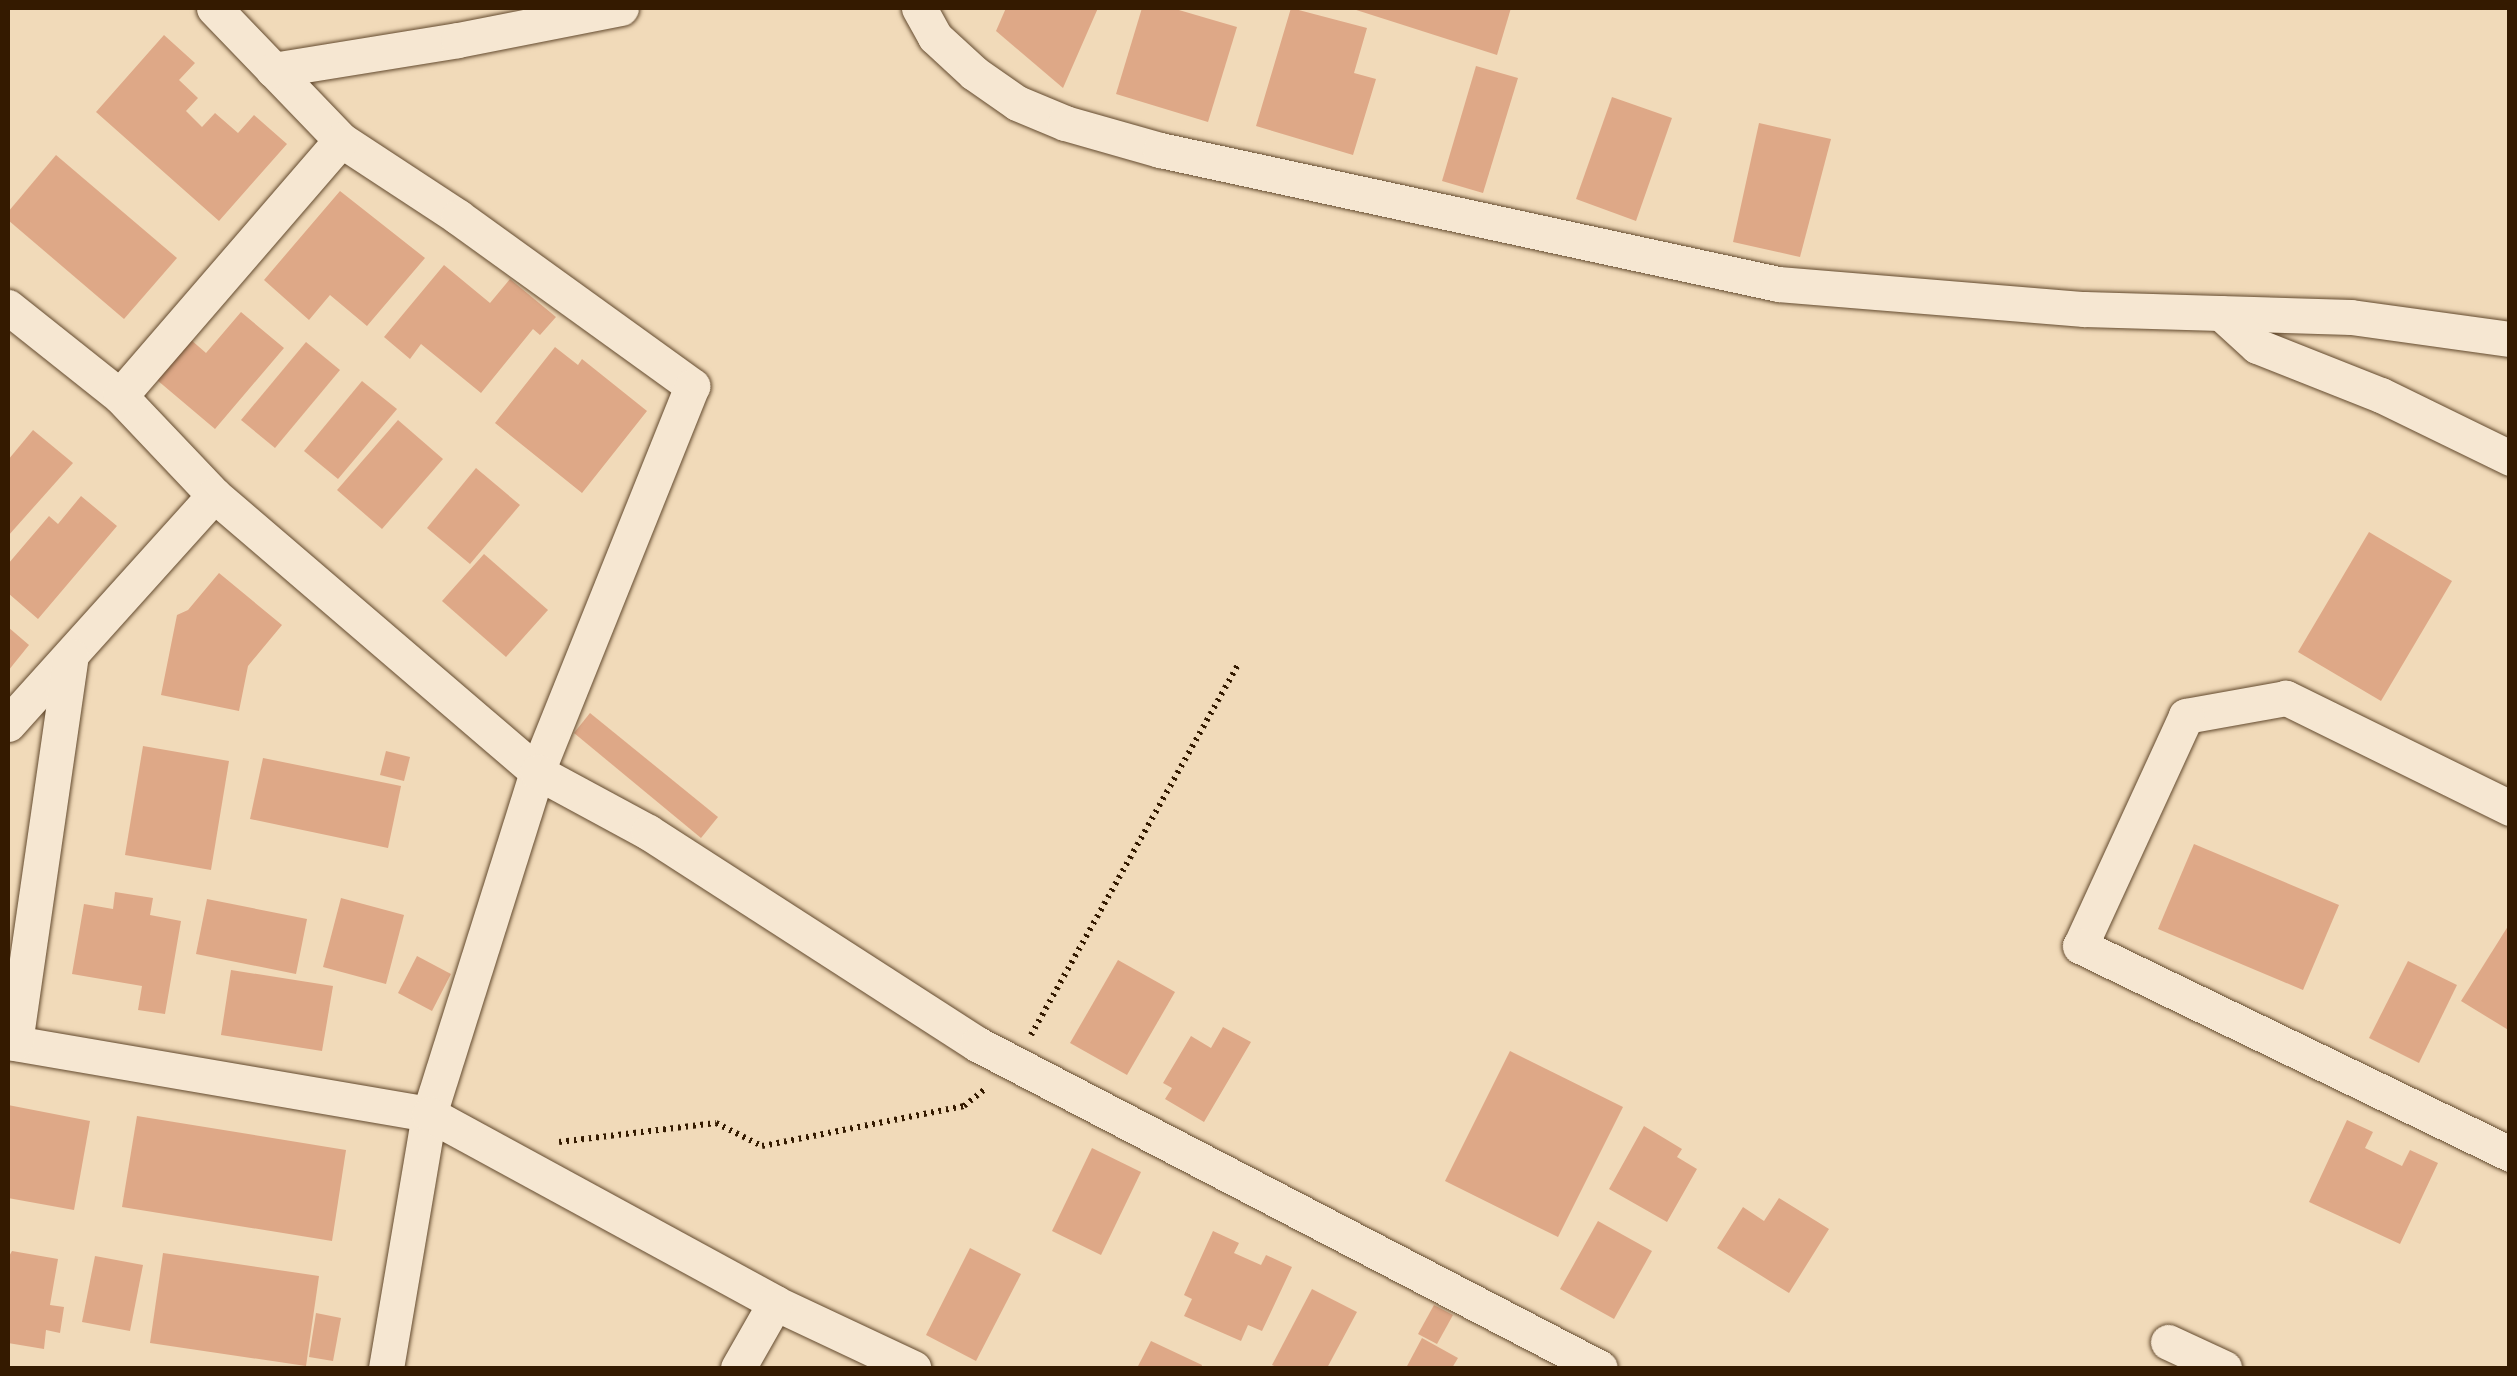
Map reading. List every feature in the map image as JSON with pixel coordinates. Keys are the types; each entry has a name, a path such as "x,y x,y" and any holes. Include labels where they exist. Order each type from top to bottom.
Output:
{"street":[{"path":"214,8 341,140 458,217 692,386 537,772 429,1114 386,1368"},
{"path":"273,70 621,8"},
{"path":"919,8 935,38 1018,103 1065,123 1160,150 1778,284 2084,309 2351,317 2510,340"},
{"path":"120,396 341,140"},
{"path":"8,307 120,396 214,496 537,772 648,832 977,1044 1600,1368"},
{"path":"2221,314 2257,346 2381,394 2510,458"},
{"path":"8,724 214,496"},
{"path":"71,656 11,1042 429,1114 775,1303 914,1368"},
{"path":"2510,808 2286,698 2186,716 2080,946 2510,1154"},
{"path":"738,1368 775,1303"},
{"path":"2168,1342 2224,1368"}],"path":[{"path":"496,1150 716,1123 762,1146 964,1106 1015,1064 1238,665"}],"building":[{"path":"1006,8 1098,8 1063,88 996,31"},
{"path":"1142,8 1172,8 1237,27 1208,122 1116,94"},
{"path":"1291,8 1367,28 1354,73 1376,79 1353,155 1256,126"},
{"path":"1350,8 1511,8 1497,55"},
{"path":"164,35 195,63 179,80 198,98 186,111 202,127 215,113 238,133 254,115 287,144 219,221 96,112"},
{"path":"1476,66 1518,78 1483,193 1442,181"},
{"path":"1612,97 1672,118 1636,221 1576,199"},
{"path":"1759,123 1831,139 1800,257 1733,242"},
{"path":"56,155 177,258 124,319 8,220 8,212"},
{"path":"340,191 425,258 367,326 330,295 309,320 264,280"},
{"path":"444,265 490,303 510,279 556,317 540,335 533,329 481,393 421,344 410,359 384,337"},
{"path":"241,312 284,348 215,429 157,380 190,339 206,353"},
{"path":"306,342 340,370 275,448 241,420"},
{"path":"555,347 578,365 582,359 647,411 582,493 495,423"},
{"path":"362,381 397,409 338,479 304,451"},
{"path":"398,420 443,459 382,529 337,490"},
{"path":"33,430 73,463 8,536 8,460"},
{"path":"476,468 520,505 470,564 427,528"},
{"path":"81,496 117,526 38,619 8,593 8,564 49,516 58,524"},
{"path":"2369,532 2452,581 2381,701 2298,652"},
{"path":"484,554 548,610 506,657 442,601"},
{"path":"219,573 282,625 248,666 239,711 161,695 177,615 188,610"},
{"path":"8,627 29,645 8,671"},
{"path":"590,713 718,817 701,838 574,733"},
{"path":"143,746 229,761 211,870 125,855"},
{"path":"386,751 410,757 404,781 380,775"},
{"path":"263,758 401,786 388,848 250,819"},
{"path":"2194,844 2339,905 2303,990 2158,929"},
{"path":"115,892 153,898 150,915 181,921 165,1014 138,1010 142,986 72,974 84,904 113,909"},
{"path":"341,898 404,915 386,984 323,967"},
{"path":"207,899 307,919 296,974 196,954"},
{"path":"2510,923 2510,1031 2461,1001"},
{"path":"417,956 451,974 432,1011 398,993"},
{"path":"1118,960 1175,992 1127,1075 1070,1043"},
{"path":"2408,961 2457,985 2419,1063 2369,1038"},
{"path":"231,970 333,986 322,1051 221,1035"},
{"path":"1223,1027 1251,1042 1204,1122 1165,1099 1172,1088 1163,1083 1191,1036 1211,1048"},
{"path":"1510,1051 1623,1107 1558,1237 1445,1181"},
{"path":"8,1105 90,1121 74,1210 8,1198"},
{"path":"137,1116 346,1150 332,1241 122,1207"},
{"path":"2347,1120 2373,1132 2365,1148 2402,1166 2410,1150 2438,1163 2400,1244 2309,1202"},
{"path":"1644,1126 1682,1149 1677,1157 1697,1169 1667,1222 1609,1189"},
{"path":"1092,1148 1141,1172 1101,1255 1052,1231"},
{"path":"1779,1198 1829,1229 1789,1293 1717,1248 1743,1207 1764,1221"},
{"path":"1598,1221 1652,1251 1614,1319 1560,1289"},
{"path":"1213,1231 1239,1243 1234,1253 1261,1265 1266,1255 1292,1267 1262,1331 1248,1325 1241,1341 1184,1316 1192,1299 1184,1295"},
{"path":"970,1248 1021,1274 976,1361 926,1335"},
{"path":"12,1251 58,1259 50,1305 64,1307 60,1333 46,1330 44,1349 8,1343 8,1258"},
{"path":"163,1253 319,1276 306,1366 150,1343"},
{"path":"95,1256 143,1265 130,1331 82,1322"},
{"path":"1312,1289 1357,1312 1327,1368 1272,1365"},
{"path":"1434,1305 1453,1315 1437,1344 1418,1334"},
{"path":"316,1313 341,1318 333,1361 309,1357"},
{"path":"1422,1338 1458,1358 1452,1368 1406,1368"},
{"path":"1151,1341 1202,1365 1201,1368 1137,1368"}]}
